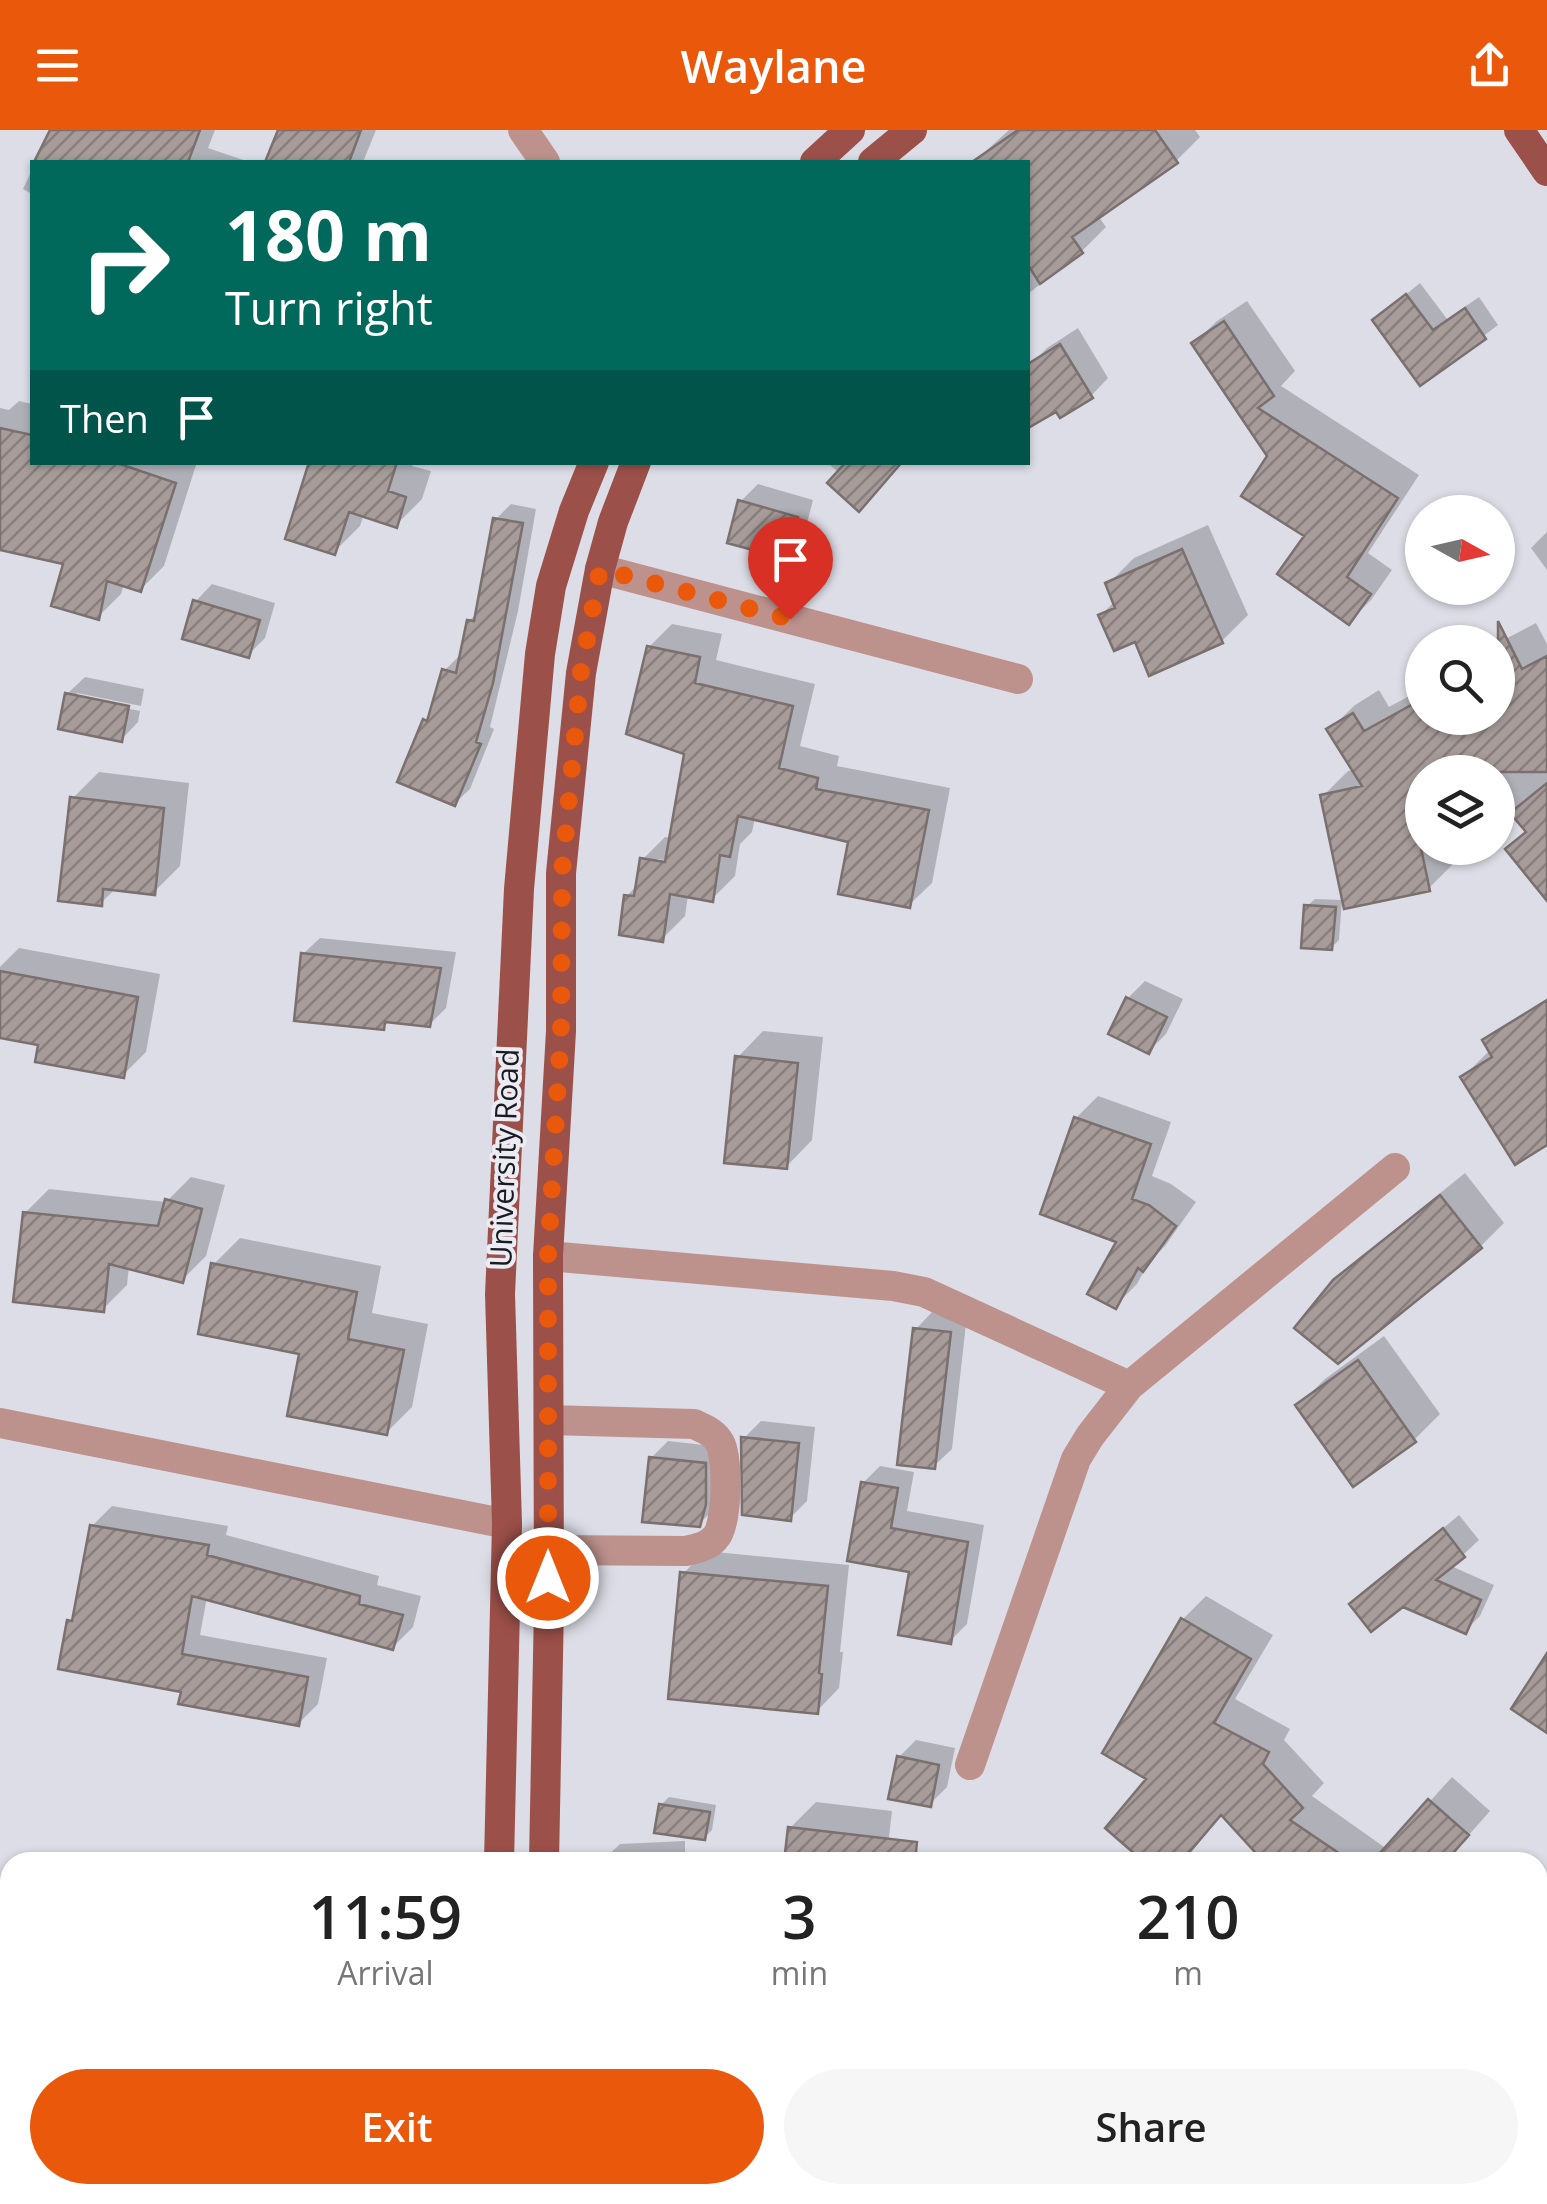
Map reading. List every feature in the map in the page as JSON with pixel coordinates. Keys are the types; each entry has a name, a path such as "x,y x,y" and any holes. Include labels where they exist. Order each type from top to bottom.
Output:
{"main road":[{"path":"818,160 850,130"},
{"path":"875,160 912,130"},
{"path":"1519,130 1547,171"},
{"name":"University Road","path":"499,1852 506,1537 500,1294 518,889 540,654 551,586 593,465"},
{"name":"University Road","path":"544,1852 548,1256 561,1031 562,873 581,672 600,569 635,465"},
{"path":"506,1537 549,1550"}],"street":[{"path":"523,130 545,160"},
{"path":"600,569 1018,679"},
{"path":"970,1765 1076,1459 1090,1436 1129,1386 1395,1168"},
{"path":"548,1256 924,1292 1129,1386"},
{"path":"549,1420 694,1424 719,1440 724,1456 724,1523 717,1537 704,1547 549,1550"},
{"path":"0,1423 506,1537"}],"building":[{"path":"50,130 200,130 189,160 35,160"},
{"path":"278,130 361,130 350,160 266,160"},
{"path":"1018,130 1155,130 1178,163 1072,237 1083,253 1040,284 1030,268 1030,160 975,160"},
{"path":"1406,294 1433,330 1465,308 1486,339 1420,386 1372,320"},
{"path":"1224,321 1274,396 1258,408 1398,498 1347,577 1371,594 1349,625 1277,574 1304,536 1241,496 1267,456 1191,343"},
{"path":"1060,344 1093,398 1060,418 1056,412 1030,427 1030,363"},
{"path":"0,428 30,435 30,465 123,465 176,483 141,592 107,581 99,620 51,606 63,564 0,550"},
{"path":"308,465 396,465 388,491 406,497 397,528 349,512 335,555 285,539"},
{"path":"843,465 899,465 859,512 827,483"},
{"path":"738,500 798,517 786,559 727,543"},
{"path":"493,518 523,523 493,683 476,742 481,744 455,806 397,782 423,719 427,721 442,669 456,673 467,620 474,621"},
{"path":"1182,549 1223,643 1149,676 1135,642 1114,651 1098,615 1115,608 1105,583"},
{"path":"193,600 260,620 249,658 182,639"},
{"path":"647,646 700,657 695,683 793,706 779,768 818,778 816,789 929,810 910,908 838,894 848,842 738,816 730,857 720,855 713,902 670,894 663,942 619,935 624,895 634,896 640,858 665,862 684,754 626,734"},
{"path":"1515,655 1522,669 1547,656 1547,772 1515,772 1515,755 1405,755 1405,865 1425,865 1430,891 1344,909 1320,795 1362,786 1326,729 1353,713 1364,731 1405,708 1405,735 1515,735"},
{"path":"65,693 129,706 122,742 58,729"},
{"path":"1547,783 1547,901 1515,861 1515,841 1526,832 1515,819 1515,809"},
{"path":"70,797 164,808 155,895 103,889 102,906 58,901"},
{"path":"1304,905 1336,907 1332,950 1301,948"},
{"path":"301,953 441,968 430,1027 385,1022 384,1030 294,1021"},
{"path":"0,971 138,997 124,1078 35,1062 38,1045 0,1038"},
{"path":"1126,997 1167,1017 1149,1054 1108,1034"},
{"path":"1547,1000 1547,1145 1515,1165 1460,1077 1492,1057 1482,1040"},
{"path":"735,1056 798,1063 787,1169 724,1163"},
{"path":"1074,1117 1151,1144 1132,1199 1149,1205 1176,1226 1143,1272 1138,1268 1116,1309 1087,1294 1116,1242 1040,1214"},
{"path":"1440,1195 1482,1248 1338,1364 1294,1328 1333,1280"},
{"path":"165,1199 202,1209 183,1283 109,1264 104,1312 13,1302 23,1212 158,1226"},
{"path":"211,1263 357,1292 348,1339 404,1350 387,1435 287,1416 299,1354 198,1334"},
{"path":"913,1328 951,1332 935,1469 897,1465"},
{"path":"1358,1360 1416,1442 1353,1487 1295,1405"},
{"path":"741,1437 799,1443 791,1521 742,1515"},
{"path":"649,1457 706,1463 706,1504 700,1527 642,1522"},
{"path":"861,1482 898,1488 891,1528 968,1542 951,1644 898,1635 909,1572 847,1561"},
{"path":"90,1525 209,1545 207,1555 360,1596 359,1604 403,1615 393,1650 192,1596 182,1654 308,1677 299,1726 178,1704 181,1692 58,1669 67,1620 72,1621"},
{"path":"1443,1528 1465,1557 1436,1580 1481,1600 1466,1634 1403,1607 1371,1632 1349,1604"},
{"path":"680,1572 828,1586 818,1714 668,1699"},
{"path":"1181,1618 1251,1659 1214,1723 1269,1752 1263,1764 1303,1808 1290,1820 1337,1852 1255,1852 1221,1815 1190,1852 1133,1852 1105,1828 1146,1779 1102,1753"},
{"path":"1547,1653 1547,1733 1511,1709"},
{"path":"897,1756 939,1765 931,1807 888,1799"},
{"path":"1428,1799 1469,1835 1454,1852 1381,1852"},
{"path":"659,1804 710,1812 705,1840 654,1833"},
{"path":"788,1827 917,1842 916,1852 785,1852"}],"route":[{"path":"548,1578 548,1256 561,1031 562,873 581,672 600,569 790,619"}]}
